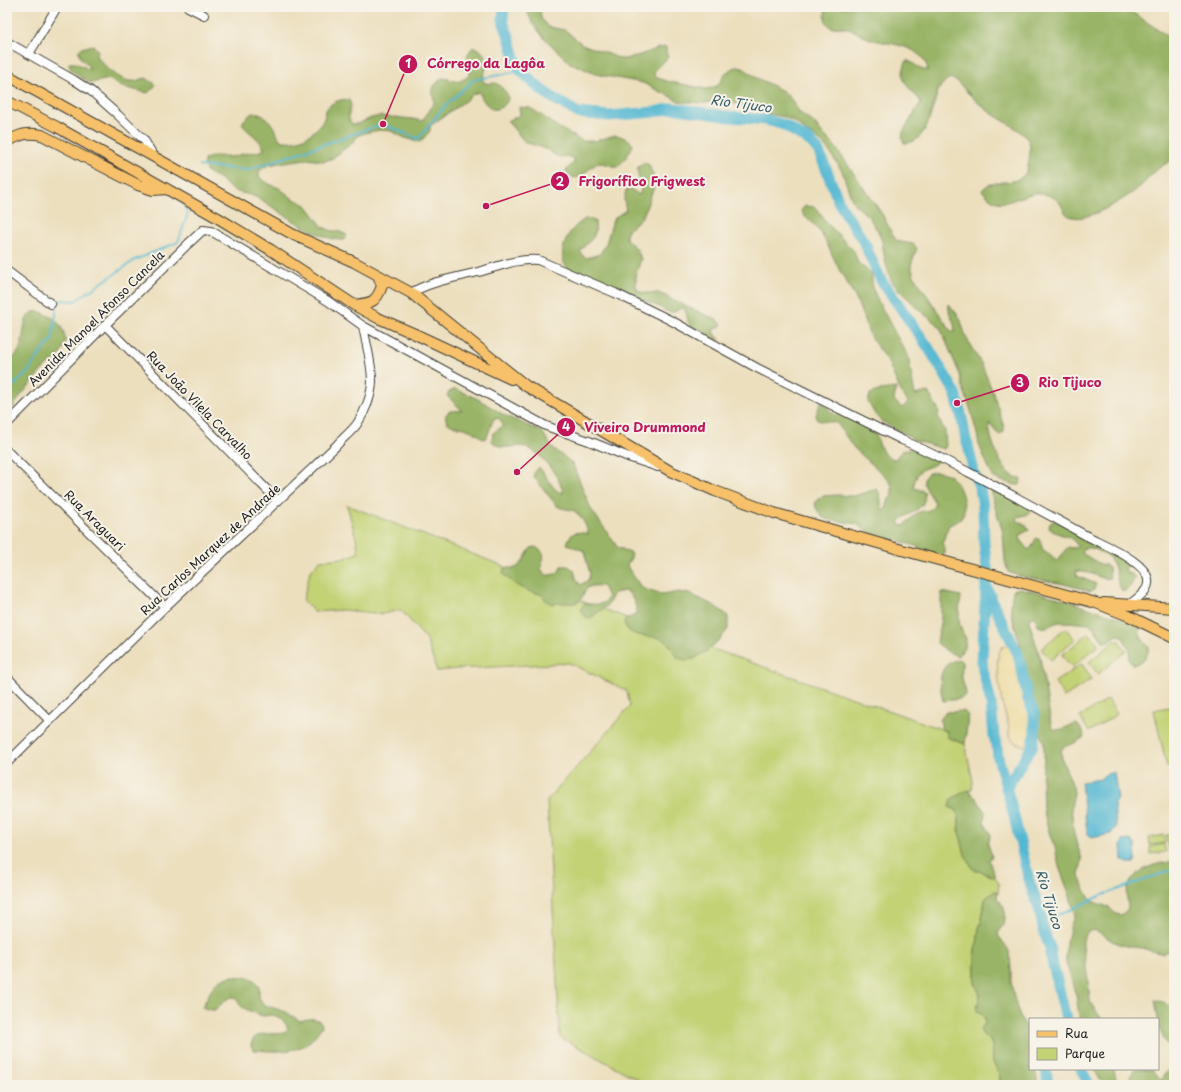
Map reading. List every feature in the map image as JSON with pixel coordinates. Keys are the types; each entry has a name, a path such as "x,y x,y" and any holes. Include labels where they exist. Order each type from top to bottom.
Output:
{"main road":[{"path":"12,77 294,235 354,262 411,293 526,386"},
{"path":"7,101 218,218 271,250 354,305 378,318 526,386 670,471 715,491 774,513 1096,603 1129,616 1174,638"},
{"path":"7,142 14,137 30,132 42,135 138,185 153,190 167,189"},
{"path":"354,305 368,304 377,297 382,286 378,275"},
{"path":"1096,603 1174,608"}],"street":[{"path":"29,54 57,7"},
{"path":"188,7 204,15"},
{"path":"7,42 74,80 91,92 144,140 156,158"},
{"name":"Avenida Manoel Afonso Cancela","path":"7,424 105,325 203,230 211,231 328,301 363,326"},
{"path":"411,293 433,283 516,261 529,259 538,260 614,293 672,321 757,368 923,449 1003,490 1099,543 1117,551 1138,565 1146,574 1148,582 1148,586 1143,594 1130,605"},
{"path":"7,271 51,304"},
{"name":"Rua João Vilela Carvalho","path":"105,325 278,501"},
{"path":"363,326 546,426 670,471"},
{"name":"Rua Carlos Marquez de Andrade","path":"7,763 165,607 336,446 356,424 364,411 372,381 363,326"},
{"name":"Rua Araguari","path":"7,451 165,607"},
{"path":"7,678 50,721"}],"green space":[{"path":"525,7 540,7 541,18 549,27 565,30 582,44 620,59 625,59 658,48 666,47 668,57 654,72 655,77 666,81 706,89 712,88 717,86 727,72 737,67 743,68 757,78 783,91 791,99 800,113 814,123 834,145 882,214 896,240 913,244 917,248 911,265 914,276 950,330 954,332 955,328 949,312 949,304 960,318 965,334 981,363 994,395 1004,427 1004,432 1000,435 989,423 989,429 995,448 1000,461 1007,471 1021,479 1020,485 1015,485 994,478 991,473 979,445 960,375 940,327 923,313 898,289 891,280 885,261 882,241 878,231 868,216 855,205 842,171 822,143 795,122 785,117 768,114 728,101 705,103 681,102 643,83 595,74 570,63 544,38 533,24"},
{"path":"826,7 1096,7 1104,9 1127,9 1174,40 1174,159 1163,165 1141,186 1124,198 1094,214 1078,218 1068,215 1055,198 1040,193 1029,194 1008,202 995,201 982,190 992,184 1014,181 1024,175 1029,163 1030,152 1029,143 1025,136 987,110 958,82 950,78 939,89 924,131 919,138 912,142 904,143 902,138 903,132 921,102 906,84 903,74 904,68 907,60 923,70 928,70 925,62 920,55 914,51 898,45 870,39 847,28 830,27 825,20"},
{"path":"93,45 98,51 96,56 116,75 130,81 146,78 155,84 155,86 148,93 122,87 109,79 91,83 77,75 71,70 69,63 76,63 88,69 90,68 81,58 79,50"},
{"path":"473,47 485,55 486,69 482,79 485,83 498,84 507,93 507,102 501,107 497,109 490,108 486,105 479,92 473,94 430,126 430,131 420,142 405,138 391,131 380,130 359,135 351,144 331,159 324,161 306,159 291,161 268,165 259,171 259,177 306,205 323,227 347,235 344,240 323,236 311,231 258,198 233,190 220,179 207,172 204,165 204,160 207,158 216,156 233,157 245,153 264,150 258,139 242,124 244,120 252,113 266,118 273,126 280,140 286,141 299,140 315,131 323,121 325,112 329,106 342,100 349,100 351,105 349,117 352,124 357,124 380,116 422,121 431,109 434,102 432,91 442,78 461,81 470,75 470,67 467,58"},
{"path":"519,107 530,108 561,129 583,141 595,141 615,135 629,140 633,145 622,163 617,167 601,163 596,164 580,177 576,178 566,172 575,161 572,158 567,156 556,156 548,150 525,142 507,121 520,115"},
{"path":"644,162 649,165 654,177 654,187 643,216 628,230 626,234 626,239 637,249 641,259 636,274 636,287 643,293 658,293 715,319 722,324 719,328 715,328 713,332 720,340 689,324 685,309 680,308 675,312 668,312 651,303 622,295 623,291 620,286 607,285 591,280 572,271 565,264 563,259 563,248 567,237 574,228 585,219 595,221 595,232 592,238 580,251 586,258 600,254 606,244 613,220 626,210 624,200 626,190 631,189 639,195 641,190 637,169"},
{"path":"805,206 815,207 827,223 854,251 858,263 872,274 872,287 878,301 908,355 915,395 928,392 939,411 938,418 945,431 946,446 944,449 916,441 881,421 876,416 868,402 870,394 881,390 896,388 894,400 902,408 908,402 900,390 888,362 871,338 856,299 821,233 810,220 804,216 801,210"},
{"path":"38,311 49,316 60,325 66,341 60,355 43,369 7,413 7,362 19,351 25,322 28,317"},
{"path":"455,389 476,398 506,416 543,433 553,449 573,465 591,509 618,548 632,554 627,564 628,568 641,587 662,595 679,592 690,594 713,605 728,617 728,629 720,639 708,650 694,659 686,660 678,658 669,645 662,639 635,634 626,628 624,622 626,619 637,614 633,600 629,593 625,591 614,593 608,605 589,619 580,610 584,604 604,603 608,597 603,586 589,587 579,601 552,604 547,602 541,594 530,592 511,581 503,573 504,569 517,567 523,561 531,548 535,547 542,552 544,556 541,569 546,575 558,572 561,566 568,566 574,570 580,585 587,581 590,574 584,551 567,544 572,534 580,532 588,534 588,531 583,520 575,511 557,506 534,477 534,473 539,467 553,487 563,493 559,480 537,453 531,449 521,446 500,446 492,441 493,433 503,426 500,419 496,418 493,420 487,437 484,439 476,433 447,422 447,413 450,411 462,410 447,396 449,392"},
{"path":"821,401 836,415 841,412 872,428 883,452 890,458 896,459 904,450 910,449 939,460 933,465 920,471 918,474 914,482 914,488 924,491 924,502 918,509 900,520 899,525 904,526 919,512 929,510 933,507 935,503 924,484 926,475 929,473 939,472 952,477 958,485 964,502 964,513 957,522 949,525 942,544 945,548 945,554 941,555 895,539 884,538 870,533 857,524 822,517 816,508 815,503 822,496 854,496 877,489 880,494 883,511 886,508 892,494 892,485 885,476 854,448 837,423 817,420 816,415"},
{"path":"994,487 1033,508 1031,512 1026,515 1017,517 1018,521 1027,526 1029,530 1020,535 1021,541 1028,550 1032,547 1036,538 1040,540 1043,550 1051,555 1057,562 1068,547 1078,547 1072,539 1056,533 1049,528 1050,523 1055,520 1132,563 1125,569 1127,573 1132,574 1135,578 1131,584 1123,592 1119,586 1115,568 1110,558 1097,550 1090,548 1082,549 1083,554 1109,568 1110,578 1105,579 1090,573 1076,571 1077,576 1096,584 1094,589 1090,591 1008,572 1005,561 1003,533 992,497"},
{"path":"347,505 516,571 527,581 687,640 947,731 947,737 965,744 973,781 972,789 951,799 959,816 959,832 973,869 995,877 999,884 998,892 994,891 985,899 975,950 975,983 980,995 977,1008 984,1016 986,1023 982,1027 982,1034 991,1043 993,1050 993,1062 1000,1080 989,1085 648,1085 560,1037 547,801 630,706 627,691 569,663 437,671 426,639 401,610 383,614 343,610 314,612 303,600 310,572 320,560 345,558 358,553 357,542"},
{"path":"1019,588 1030,590 1070,601 1139,625 1140,635 1149,647 1144,659 1139,663 1132,665 1129,660 1130,650 1122,636 1117,635 1109,641 1104,642 1089,624 1059,622 1041,627 1038,626 1035,617 1030,617 1029,621 1040,657 1053,729 1059,730 1077,724 1083,731 1084,737 1075,743 1063,747 1061,752 1074,793 1071,807 1074,834 1082,860 1079,875 1090,899 1108,907 1116,914 1121,915 1128,908 1127,892 1129,885 1138,873 1152,866 1167,862 1174,862 1174,939 1170,950 1162,953 1125,946 1112,941 1093,930 1085,934 1083,946 1090,1001 1101,1018 1079,1018 1077,999 1066,962 1066,941 1075,915 1069,893 1059,867 1055,847 1050,836 1043,809 1042,779 1044,743 1036,724 1026,681 1020,643 1012,616 1011,604 1013,590"},
{"path":"941,592 961,596 959,623 966,638 965,647 958,656 948,652 937,643 941,617"},
{"path":"1065,628 1075,639 1051,660 1041,649"},
{"path":"1089,633 1099,645 1072,667 1062,655"},
{"path":"1117,639 1126,651 1098,674 1089,662"},
{"path":"959,659 962,662 962,677 966,695 959,699 943,701 940,685 941,675 943,670 950,662"},
{"path":"1082,664 1092,679 1064,697 1055,682"},
{"path":"1108,699 1117,714 1089,732 1080,717"},
{"path":"1174,706 1174,765 1167,767 1154,710"},
{"path":"964,711 968,716 965,744 947,737 947,731 942,730 940,720 946,712"},
{"path":"968,790 977,799 985,812 984,822 991,835 988,844 992,856 989,860 995,877 973,869 965,855 959,832 959,816 956,810 949,807 951,799"},
{"path":"1174,834 1174,850 1169,850 1166,835"},
{"path":"1164,835 1165,843 1150,845 1149,838"},
{"path":"1164,844 1166,852 1151,854 1150,847"},
{"path":"994,891 998,892 997,898 1004,909 1004,923 998,935 1010,954 1011,981 1014,997 1018,1012 1026,1027 1029,1038 1029,1070 1035,1070 1038,1085 989,1085 991,1083 997,1083 1000,1079 993,1062 992,1048 989,1038 982,1033 980,1029 986,1022 983,1015 977,1011 980,995 975,983 975,949 985,899"},
{"path":"233,976 250,978 254,980 259,987 259,997 262,1004 286,1012 300,1021 316,1019 321,1022 322,1026 308,1043 296,1049 282,1051 254,1050 251,1046 252,1041 259,1035 284,1033 288,1029 286,1024 280,1018 272,1015 262,1016 249,1011 240,1005 234,997 223,1002 215,1010 202,1007 214,985 221,979"},
{"path":"1155,1000 1174,1007 1174,1056 1160,1030"},
{"path":"1174,1061 1174,1085 1127,1084 1134,1070 1154,1070 1160,1081"},
{"path":"1095,1070 1114,1070 1117,1085 1103,1085"}],"sand":[{"path":"1004,646 1011,646 1013,650 1031,716 1032,734 1029,741 1024,746 1014,742 1009,736 1008,723 1002,701 998,673 998,660 1001,649"}],"water":[{"path":"1114,772 1118,799 1114,802 1116,827 1111,834 1091,838 1087,832 1081,782 1101,779 1104,775"},
{"path":"1130,840 1135,844 1136,859 1134,863 1127,863 1122,860 1121,845 1123,841"}],"waterway":[{"name":"Rio Tijuco","path":"504,7 504,24 518,67 540,89 578,113 609,116 654,112 672,108 731,117 767,120 784,125 811,142 818,150 839,203 867,247 881,280 928,347 955,392 983,506 984,544 987,569 982,660 991,703 994,736 1029,881 1039,908 1044,932 1051,950 1051,959 1066,1018"},
{"path":"199,166 248,170 383,124 418,139 445,106 473,80 521,71"},
{"path":"7,391 27,373 52,340 56,305 62,300 75,301 135,260 178,242 188,213 182,202"},
{"name":"Rio Tijuco","path":"987,588 1018,654 1028,699 1034,713 1035,733 1032,747 1006,788"},
{"path":"1039,911 1054,917 1100,896 1174,869"},
{"name":"Rio Tijuco","path":"1046,1070 1048,1085"},
{"name":"Rio Tijuco","path":"1082,1070 1089,1085"}],"place":[{"name":"Córrego da Lagôa","path":"383,124"},
{"name":"Frigorífico Frigwest","path":"486,206"},
{"name":"Rio Tijuco","path":"957,403"},
{"name":"Viveiro Drummond","path":"517,472"}]}
